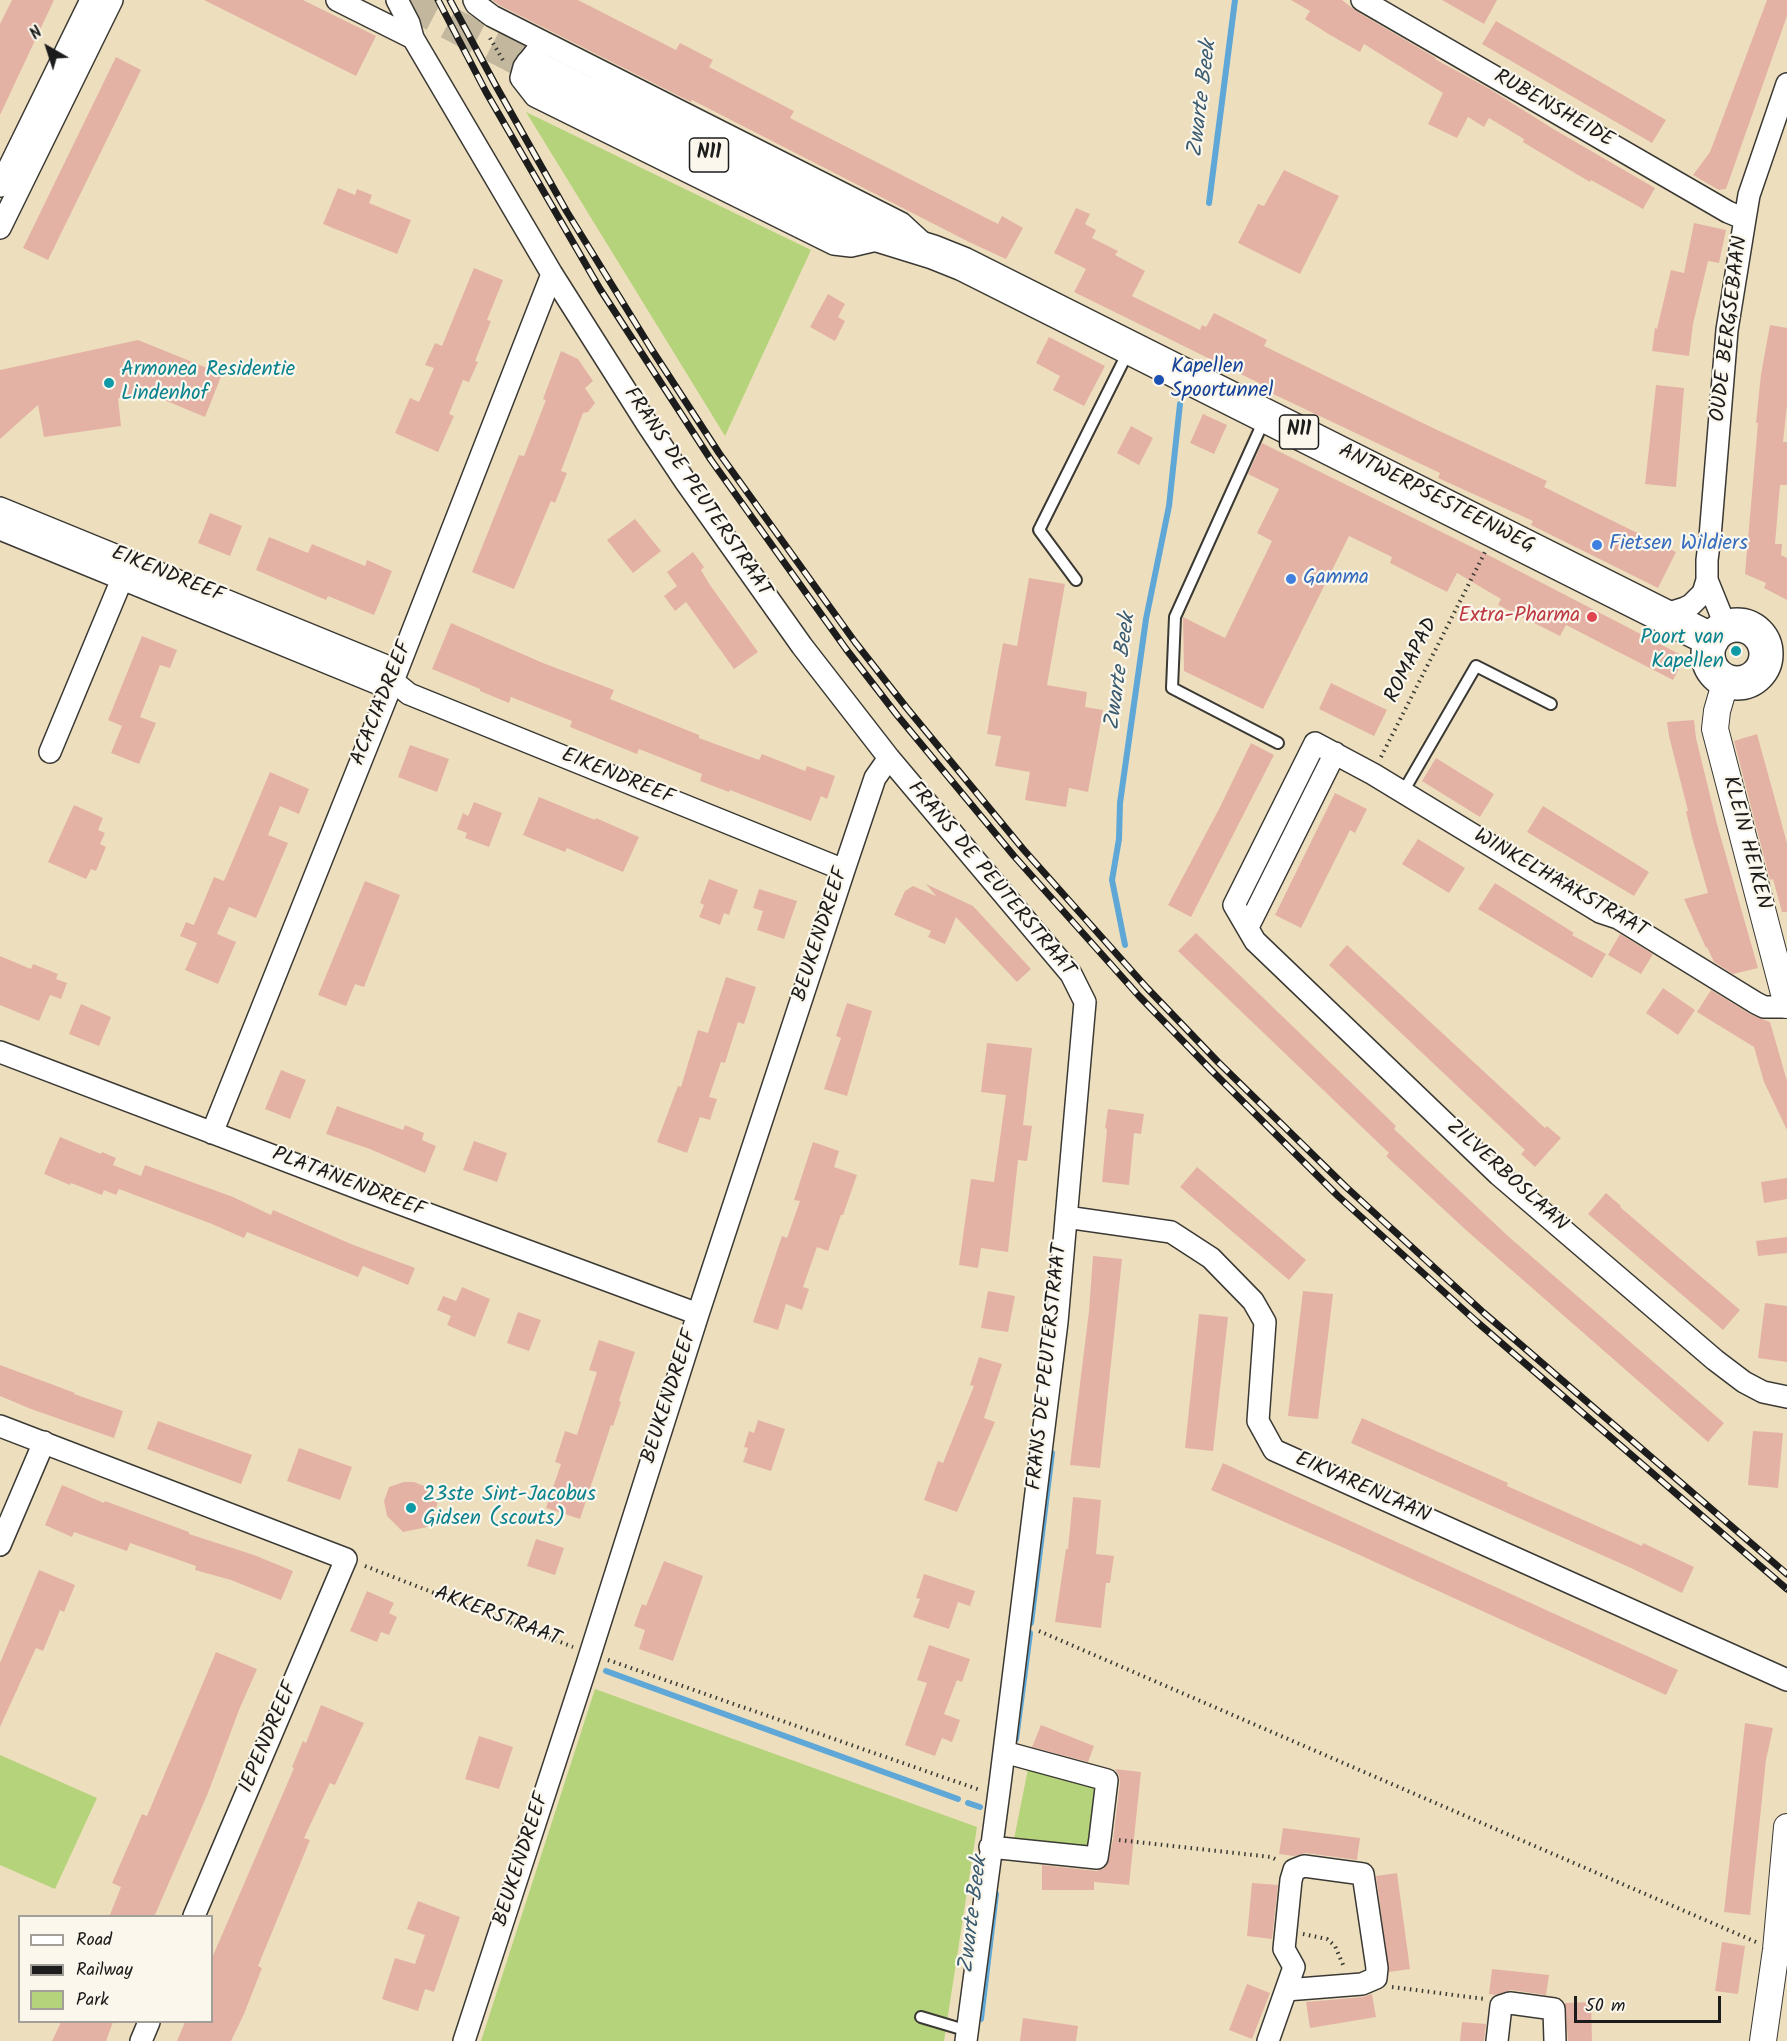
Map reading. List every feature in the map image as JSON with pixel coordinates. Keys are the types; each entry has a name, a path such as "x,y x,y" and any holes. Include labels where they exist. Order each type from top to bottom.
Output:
{"main road":[{"name":"ANTWERPSESTEENWEG","path":"534,63 852,227 933,252 963,264 1663,615 1719,633"},
{"name":"N11","path":"1719,633 1743,625 1758,633 1775,671 1744,682 1726,680"},
{"path":"1719,633 1709,649 1709,658 1712,668 1726,680"}],"street":[{"path":"0,228 86,32 91,0"},
{"path":"0,186 86,32 112,0"},
{"path":"337,0 413,38"},
{"path":"367,15 382,8 389,0"},
{"path":"397,0 409,23 413,38"},
{"name":"RUBENSHEIDE","path":"1362,0 1728,212 1745,219"},
{"name":"ANTWERPSESTEENWEG","path":"475,2 492,16 534,63 901,223 933,252"},
{"name":"FRANS DE PEUTERSTRAAT","path":"413,38 552,274 647,424 726,539 802,646 889,758 1071,974 1084,1002 1057,1322 967,2036"},
{"name":"OUDE BERGSEBAAN","path":"1719,633 1707,580 1707,560 1727,330 1749,195 1787,84"},
{"name":"ACACIADREEF","path":"212,1133 393,681 552,274"},
{"name":"EIKENDREEF","path":"0,508 125,570 379,684 393,681 409,694 844,870"},
{"name":"EIKENDREEF","path":"0,529 125,570"},
{"path":"50,752 125,570"},
{"name":"OUDE BERGSEBAAN","path":"1663,615 1691,605 1703,593 1707,580"},
{"name":"KLEIN HEIKEN","path":"1726,680 1717,711 1715,729 1787,1006"},
{"name":"WINKELHAAKSTRAAT","path":"1335,753 1600,912 1618,918 1756,1003 1764,1007 1787,1006"},
{"name":"ZILVERBOSLAAN","path":"1335,753 1248,927 1255,941 1499,1174 1715,1360 1744,1382 1763,1392 1787,1397"},
{"name":"BEUKENDREEF","path":"464,2041 591,1653 698,1314 874,778 889,758"},
{"name":"PLATANENDREEF","path":"0,1052 698,1314"},
{"name":"EIKVARENLAAN","path":"1066,1217 1171,1232 1210,1258 1253,1301 1265,1322 1258,1421 1274,1450 1787,1680"},
{"path":"0,1426 346,1559"},
{"path":"0,1545 44,1442"},
{"name":"IEPENDREEF","path":"195,1915 346,1559"},
{"path":"990,1847 1096,1858 1100,1838 1107,1780 1004,1752"},
{"path":"1763,2041 1776,1950 1787,1827"},
{"path":"1268,2041 1293,1967 1284,1949 1294,1870 1304,1866 1363,1874 1377,1968 1376,1978 1362,1984 1286,1990"},
{"path":"1497,2041 1501,2006 1510,2003 1554,2009 1555,2041"},
{"path":"141,2041 149,2023"}],"lane":[{"path":"1076,580 1039,530 1131,348"},
{"path":"1267,416 1175,617 1172,688 1278,743"},
{"path":"1403,792 1476,666 1551,704"},
{"path":"921,2017 967,2036"}],"path":[{"path":"475,2 478,17 509,70 534,63"},
{"name":"ROMAPAD","path":"1373,774 1495,530"},
{"name":"AKKERSTRAAT","path":"346,1559 591,1653 998,1797"},
{"path":"1020,1623 1776,1950"},
{"path":"1100,1838 1271,1857 1294,1870"},
{"path":"1286,1934 1304,1934 1327,1939 1335,1946 1342,1958 1347,1985"},
{"path":"1376,1978 1384,1986 1494,2000 1501,2006"}],"green space":[{"path":"526,112 811,250 725,436"},
{"path":"595,1689 977,1827 944,2041 481,2041"},
{"path":"0,1755 97,1798 55,1889 0,1865"},
{"path":"1029,1764 1083,1779 1099,1795 1092,1844 1085,1848 1014,1839"}],"building":[{"path":"12,0 54,0 0,115 0,24"},
{"path":"204,0 303,0 376,36 356,76"},
{"path":"492,0 578,0 676,50 680,43 713,60 709,67 794,111 790,118 998,224 1002,216 1023,228 1006,259"},
{"path":"1291,0 1342,0 1435,59 1655,188 1643,209 1591,180 1590,182 1523,142 1524,139 1489,118 1484,127 1468,117 1457,138 1428,124 1443,93 1364,44 1360,52 1330,35 1305,19 1310,11"},
{"path":"1442,0 1497,0 1484,24"},
{"path":"1767,0 1787,0 1787,16 1726,189 1719,190 1693,175 1710,152"},
{"path":"1496,21 1666,120 1652,143 1482,44"},
{"path":"116,57 141,70 48,260 23,248"},
{"path":"1284,170 1339,196 1300,274 1238,243 1258,204 1264,206"},
{"path":"338,188 355,195 357,189 372,195 369,203 411,220 397,254 323,224"},
{"path":"1076,208 1090,214 1085,224 1096,230 1092,238 1118,251 1115,255 1145,271 1132,296 1200,330 1202,325 1206,327 1214,313 1267,340 1264,346 1547,481 1544,487 1676,552 1658,588 1531,525 1533,521 1438,478 1440,473 1271,393 1273,390 1074,292 1086,269 1054,253"},
{"path":"1694,223 1726,230 1719,263 1708,261 1693,324 1689,356 1652,351 1655,328 1657,329 1671,270 1684,273"},
{"path":"474,268 503,280 487,320 491,321 475,361 478,362 469,382 463,380 449,414 454,416 438,452 395,433 410,398 419,402 434,368 425,365 435,343 442,346"},
{"path":"828,294 845,304 838,317 845,321 835,341 810,327"},
{"path":"1770,325 1787,328 1787,405 1783,442 1787,442 1787,485 1780,485 1775,544 1782,544 1781,555 1787,558 1787,600 1764,588 1766,583 1745,574 1758,423 1756,423 1761,374"},
{"path":"1049,337 1105,366 1084,406 1053,390 1060,376 1036,363"},
{"name":"Armonea Residentie Lindenhof","path":"138,340 222,374 205,417 145,392 118,398 121,426 44,437 38,405 0,439 0,370"},
{"path":"561,351 578,359 593,381 585,388 595,403 588,412 583,413 561,471 567,473 555,503 551,501 514,589 472,572 519,455 524,456 546,400 543,399"},
{"path":"1656,385 1684,388 1676,487 1645,484"},
{"path":"1203,414 1227,425 1214,454 1190,443"},
{"path":"1131,426 1153,438 1139,465 1117,453"},
{"path":"1262,443 1492,557 1685,657 1673,680 1566,625 1560,636 1498,605 1501,599 1457,573 1447,592 1390,563 1392,557 1349,536 1263,709 1184,671 1183,617 1225,638 1272,541 1257,533 1279,489 1248,474"},
{"path":"210,513 242,526 230,556 198,543"},
{"path":"635,519 661,551 633,573 607,540"},
{"path":"269,537 308,553 312,544 365,566 367,560 392,571 374,615 328,596 326,600 256,570"},
{"path":"693,552 704,567 701,570 710,585 758,652 734,669 686,602 675,611 664,596 677,586 667,572"},
{"path":"1029,578 1065,584 1047,685 1087,692 1085,707 1103,710 1088,792 1069,788 1066,807 1025,800 1030,772 995,766 1001,736 987,734 1003,643 1017,646"},
{"path":"451,623 543,663 614,690 610,699 699,735 699,738 759,760 762,754 805,771 807,766 835,776 827,799 821,796 811,821 700,781 702,774 639,749 637,754 570,727 572,721 511,697 509,703 432,669"},
{"path":"142,636 177,650 170,668 160,665 140,717 156,723 139,764 111,753 122,726 108,720"},
{"path":"1331,683 1387,710 1374,736 1319,709"},
{"path":"1694,720 1696,738 1717,824 1758,968 1733,974 1714,962 1684,899 1708,893 1692,837 1667,722"},
{"path":"1757,734 1787,843 1787,912 1782,912 1773,879 1770,880 1734,741"},
{"path":"1251,743 1274,755 1191,917 1168,905"},
{"path":"410,745 449,759 437,792 398,777"},
{"path":"1436,758 1494,794 1480,817 1422,781"},
{"path":"270,772 309,789 299,814 280,806 268,835 288,843 256,918 229,907 217,934 236,942 218,984 185,970 197,943 180,936 186,922 194,925 214,877 224,881"},
{"path":"1335,793 1367,809 1355,833 1350,830 1301,928 1275,915"},
{"path":"539,797 639,837 623,872 567,848 565,852 523,835"},
{"path":"474,802 502,813 489,847 465,838 467,833 457,829 463,813 468,816"},
{"path":"74,805 103,818 98,830 105,833 100,844 106,847 96,871 91,869 86,879 48,862"},
{"path":"1543,806 1649,872 1634,896 1527,832"},
{"path":"1418,839 1465,868 1449,893 1402,864"},
{"path":"709,879 738,890 729,915 724,913 720,925 699,917 704,905 700,903"},
{"path":"365,881 400,895 364,987 355,984 346,1006 318,995"},
{"path":"1495,883 1574,933 1572,935 1606,954 1592,978 1478,909"},
{"path":"926,884 973,906 1031,969 1017,982 956,917 945,944 928,937 931,931 894,915 905,891 913,886 936,896"},
{"path":"759,889 797,901 784,939 757,930 763,911 753,908"},
{"path":"1196,933 1396,1126 1394,1129 1509,1237 1724,1423 1708,1442 1467,1231 1386,1156 1389,1153 1178,951"},
{"path":"1620,934 1653,954 1641,974 1608,955"},
{"path":"1347,945 1545,1128 1547,1126 1561,1138 1535,1167 1521,1154 1525,1150 1329,965"},
{"path":"0,956 31,969 33,964 58,974 56,979 67,983 61,999 50,995 39,1021 0,1005"},
{"path":"726,977 756,987 744,1024 738,1022 725,1063 721,1062 709,1097 717,1099 710,1120 700,1117 687,1153 657,1142 678,1086 681,1087 698,1030 708,1033"},
{"path":"1663,988 1695,1010 1678,1035 1646,1013"},
{"path":"1711,990 1750,1014 1770,1022 1787,1081 1787,1130 1764,1082 1754,1047 1697,1012"},
{"path":"847,1003 872,1011 847,1096 824,1089 841,1038 836,1036"},
{"path":"81,1004 111,1017 99,1046 69,1034"},
{"path":"987,1043 1032,1048 1023,1125 1032,1126 1027,1161 1018,1160 1008,1252 981,1248 978,1268 959,1265 971,1179 994,1182 1006,1095 981,1092"},
{"path":"281,1070 306,1080 290,1119 265,1109"},
{"path":"337,1106 403,1130 405,1125 424,1133 422,1140 436,1146 425,1173 370,1149 326,1134"},
{"path":"1108,1109 1144,1114 1141,1134 1134,1133 1129,1185 1102,1182"},
{"path":"60,1137 116,1158 113,1165 141,1176 145,1165 233,1197 271,1215 273,1210 351,1244 415,1268 408,1285 363,1266 358,1277 247,1232 244,1238 119,1189 116,1195 104,1190 102,1195 71,1183 70,1185 44,1174"},
{"path":"474,1141 507,1153 497,1182 463,1170"},
{"path":"813,1142 839,1151 834,1167 857,1175 828,1251 817,1247 803,1287 809,1289 802,1310 786,1304 778,1330 753,1322 782,1236 787,1238 800,1201 794,1200"},
{"path":"1197,1167 1306,1260 1289,1280 1180,1187"},
{"path":"1787,1178 1787,1199 1764,1203 1761,1182"},
{"path":"1606,1193 1740,1310 1723,1330 1588,1214"},
{"path":"1787,1237 1787,1253 1758,1256 1756,1241"},
{"path":"1093,1256 1122,1259 1100,1468 1070,1465 1089,1311"},
{"path":"462,1287 490,1299 475,1337 447,1325 451,1316 437,1310 443,1296 456,1301"},
{"path":"988,1291 1015,1296 1008,1332 981,1328"},
{"path":"1303,1291 1333,1294 1318,1419 1288,1416"},
{"path":"1765,1303 1787,1306 1787,1362 1758,1358"},
{"path":"518,1312 541,1320 529,1351 507,1343"},
{"path":"1199,1314 1228,1317 1213,1451 1185,1448"},
{"path":"599,1340 635,1352 619,1401 621,1402 613,1426 611,1425 580,1519 546,1508 561,1464 555,1462 565,1431 577,1435 597,1372 589,1370"},
{"path":"979,1357 1002,1364 984,1418 995,1422 957,1512 924,1500 938,1461 943,1463 974,1386 970,1385"},
{"path":"0,1365 123,1411 114,1438 0,1396"},
{"path":"1362,1418 1508,1483 1507,1486 1694,1567 1682,1593 1351,1443"},
{"path":"758,1420 785,1429 771,1471 743,1462 748,1448 744,1447 749,1431 754,1433"},
{"path":"158,1421 252,1455 241,1484 147,1449"},
{"path":"1753,1431 1783,1433 1778,1488 1748,1485"},
{"path":"299,1448 352,1467 340,1500 287,1481"},
{"path":"1223,1463 1678,1670 1666,1695 1342,1547 1211,1490"},
{"name":"23ste Sint-Jacobus Gidsen (scouts)","path":"404,1482 414,1482 424,1486 431,1497 439,1496 432,1526 403,1532 387,1516 384,1501 389,1487"},
{"path":"62,1485 104,1503 105,1501 293,1571 281,1600 231,1580 195,1570 196,1566 130,1543 127,1551 74,1532 72,1537 45,1525"},
{"path":"1073,1497 1101,1500 1096,1554 1114,1556 1110,1583 1106,1583 1101,1628 1055,1622 1066,1549 1068,1549"},
{"path":"536,1539 564,1548 555,1575 527,1566"},
{"path":"664,1561 703,1576 673,1661 639,1649 645,1630 634,1626 642,1604 646,1606"},
{"path":"39,1570 75,1585 64,1612 60,1610 43,1651 36,1648 0,1727 0,1663"},
{"path":"924,1574 975,1591 970,1606 958,1602 949,1629 913,1617 920,1599 916,1598"},
{"path":"367,1591 394,1603 389,1613 397,1617 389,1635 381,1632 377,1642 350,1631"},
{"path":"929,1645 970,1659 962,1682 957,1680 944,1714 960,1720 952,1742 942,1738 935,1756 905,1745 927,1683 917,1680"},
{"path":"216,1652 257,1669 208,1793 155,1915 110,1915 121,1887 112,1883 142,1814 147,1816"},
{"path":"321,1705 364,1723 335,1785 330,1783 304,1838 310,1840 258,1966 262,1968 231,2041 177,2041 185,2023 213,2023 213,1956 294,1768 292,1767 303,1741 306,1743"},
{"path":"1745,1723 1773,1728 1766,1760 1750,1915 1724,1912"},
{"path":"1041,1725 1094,1746 1088,1762 1032,1747"},
{"path":"479,1736 513,1747 499,1789 465,1779"},
{"path":"1115,1769 1141,1772 1129,1885 1094,1882 1094,1890 1042,1890 1042,1865 1096,1871 1107,1865 1113,1840 1120,1782"},
{"path":"1283,1828 1360,1838 1357,1860 1306,1853 1294,1856 1279,1854"},
{"path":"1397,1873 1410,1969 1389,1972 1376,1876"},
{"path":"1252,1883 1278,1885 1272,1939 1247,1936"},
{"path":"418,1901 460,1917 434,1992 425,1989 418,2011 382,1999 395,1958 415,1964 425,1935 407,1929"},
{"path":"1722,1942 1745,1946 1738,1994 1715,1991"},
{"path":"1492,1969 1549,1975 1546,1995 1511,1990 1496,1995 1489,1994"},
{"path":"1247,1984 1270,1993 1252,2039 1229,2030"},
{"path":"1372,1994 1376,2017 1310,2028 1306,2002 1363,1997"},
{"path":"1591,2002 1592,2041 1568,2041 1565,2003"},
{"path":"1023,2018 1078,2026 1076,2041 1020,2041"},
{"path":"1462,2022 1486,2024 1484,2041 1460,2041"},
{"path":"61,2023 113,2023 106,2041 52,2041"}],"waterway":[{"name":"Zwarte Beek","path":"1209,203 1235,0"},
{"name":"Zwarte Beek","path":"1125,945 1112,880 1119,839 1120,803 1146,619 1169,506 1180,404"},
{"name":"Zwarte Beek","path":"1031,1623 1052,1453"},
{"name":"Zwarte Beek","path":"1016,1739 1030,1633"},
{"path":"606,1671 958,1799"},
{"path":"968,1803 980,1807"},
{"name":"Zwarte Beek","path":"981,2019 996,1894"}],"tunnel":[{"path":"405,0 532,66"}],"railway":[{"path":"438,0 486,92 600,289 711,460 846,649 897,715 1014,856 1139,996 1338,1196 1477,1322 1787,1589"},
{"path":"450,0 567,212 719,453 855,642 1023,849 1147,988 1218,1062 1346,1187 1484,1313 1787,1574"}],"place":[{"name":"Kapellen Spoortunnel","path":"1159,380"},
{"name":"Armonea Residentie Lindenhof","path":"109,383"},
{"name":"Fietsen Wildiers","path":"1597,545"},
{"name":"Gamma","path":"1291,579"},
{"name":"Extra-Pharma","path":"1592,617"},
{"name":"Poort van Kapellen","path":"1736,651"},
{"name":"23ste Sint-Jacobus Gidsen (scouts)","path":"411,1508"}]}
